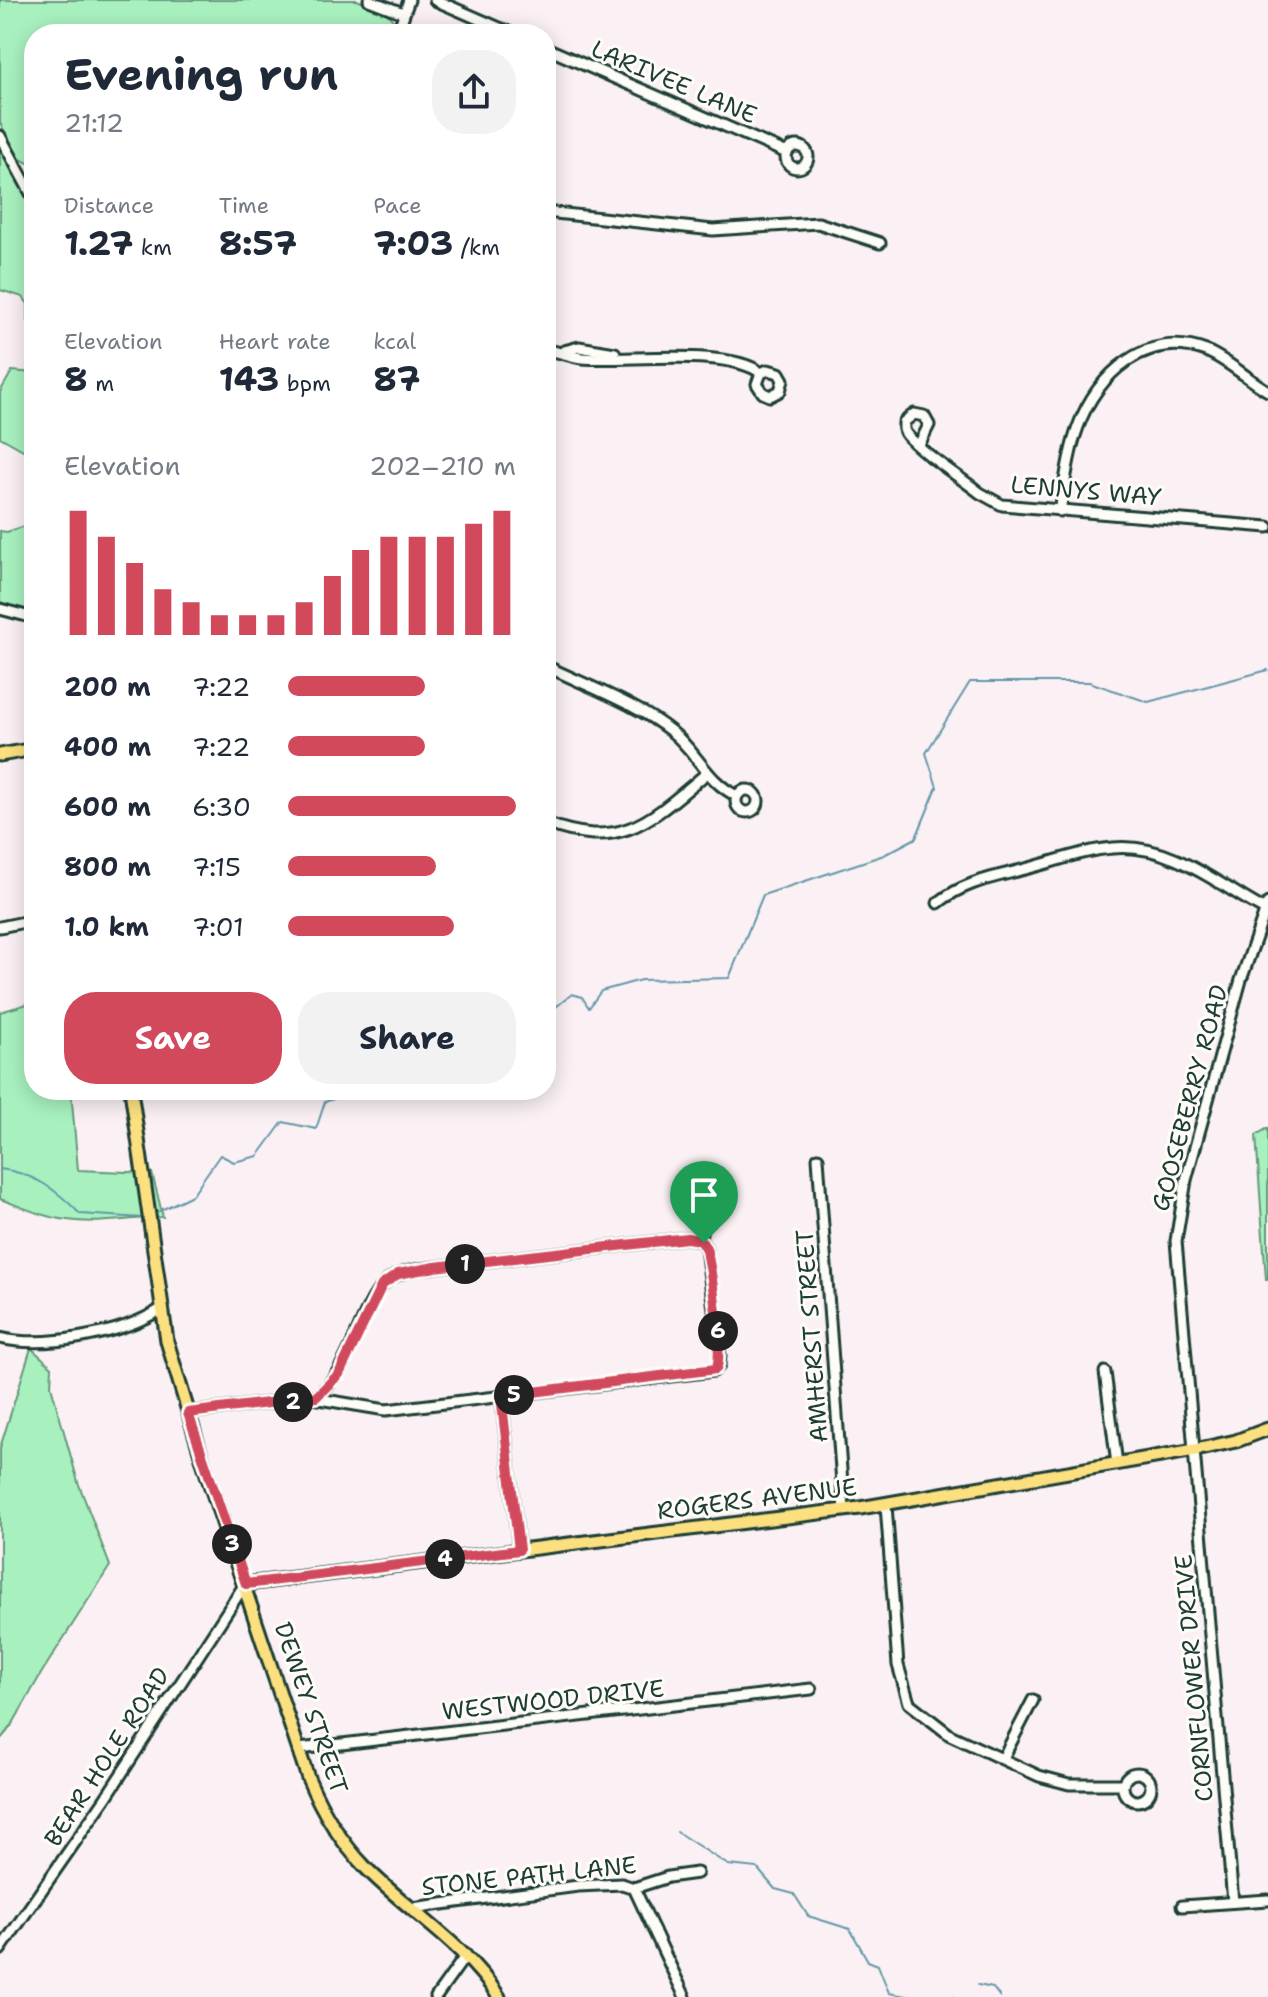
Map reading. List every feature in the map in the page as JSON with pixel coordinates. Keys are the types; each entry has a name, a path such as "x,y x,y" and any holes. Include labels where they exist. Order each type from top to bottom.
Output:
{"main road":[{"path":"0,755 24,751"},
{"name":"DEWEY STREET","path":"132,1100 161,1309 188,1413 318,1800 342,1840 366,1868 466,1955 499,1997"},
{"name":"ROGERS AVENUE","path":"246,1584 886,1505 1195,1450 1236,1441 1268,1429"}],"street":[{"path":"369,0 403,13"},
{"path":"400,24 409,0"},
{"path":"435,0 490,24"},
{"name":"LARIVEE LANE","path":"556,52 787,153"},
{"path":"0,136 24,180"},
{"path":"556,213 713,230 818,223 880,243"},
{"path":"1060,511 1071,450 1082,417 1107,377 1134,355 1165,346 1196,348 1215,355 1268,391"},
{"path":"556,351 583,347 634,356 742,363 761,373"},
{"name":"LENNYS WAY","path":"919,445 993,501 1010,507 1268,527"},
{"path":"0,609 24,615"},
{"path":"556,671 664,726 689,748 722,788 737,796"},
{"path":"556,826 588,835 625,832 655,816 707,773"},
{"path":"938,903 951,892 989,877 1082,853 1124,847 1184,862 1266,907"},
{"name":"GOOSEBERRY ROAD","path":"1195,1450 1179,1301 1178,1222 1234,1005 1266,907"},
{"path":"0,927 24,922"},
{"name":"AMHERST STREET","path":"818,1158 844,1510"},
{"path":"188,1413 313,1398 386,1410 716,1369 720,1361 708,1254 700,1240 704,1209 701,1190"},
{"path":"313,1398 323,1393 339,1374 373,1299 382,1285 398,1274 687,1238 700,1240"},
{"path":"0,1338 36,1343 64,1341 143,1320 161,1309"},
{"path":"1105,1372 1117,1464"},
{"path":"501,1396 519,1550"},
{"name":"CORNFLOWER DRIVE","path":"1195,1450 1233,1902"},
{"path":"886,1505 898,1665 906,1699 916,1712 941,1729 1039,1776 1065,1783 1123,1784"},
{"name":"BEAR HOLE ROAD","path":"0,1950 105,1799 246,1584"},
{"name":"WESTWOOD DRIVE","path":"299,1749 811,1689"},
{"path":"1003,1758 1033,1700"},
{"name":"STONE PATH LANE","path":"412,1908 578,1886 622,1884 634,1888 668,1877 697,1873"},
{"path":"634,1888 685,1997"},
{"path":"1182,1906 1268,1900"},
{"path":"436,1997 466,1955"}],"green space":[{"path":"0,0 357,0 387,13 394,22 24,24 24,161 0,123"},
{"path":"0,147 24,191 24,298 0,290"},
{"path":"12,371 24,372 24,450 0,437 0,392"},
{"path":"24,526 24,611 0,602 0,531"},
{"path":"24,1005 24,1100 72,1100 78,1170 152,1173 163,1217 79,1221 50,1217 0,1199 0,1012"},
{"path":"1268,1128 1268,1280 1266,1280 1256,1135"},
{"path":"31,1348 52,1367 51,1386 78,1482 110,1566 0,1740 0,1448"}],"waterway":[{"path":"556,1007 572,994 582,997 589,1008 601,991 641,980 729,978 763,895 884,855 916,838 937,787 926,753 970,682 1089,682 1148,702 1268,670"},
{"path":"153,1214 192,1195 220,1155 234,1162 258,1156 283,1122 316,1129 325,1102 330,1100"},
{"path":"0,1169 24,1174 44,1184 80,1214 143,1218"},
{"path":"677,1832 728,1865 757,1868 775,1889 794,1894 808,1916 850,1929 868,1961 878,1965 889,1993 911,1997"},
{"path":"978,1985 993,1988 1000,1997"}],"route":[{"path":"687,1238 704,1243 710,1269 720,1361 714,1371 501,1396 519,1550 246,1584 188,1413 316,1397 339,1374 379,1290 398,1274 687,1238"}]}
